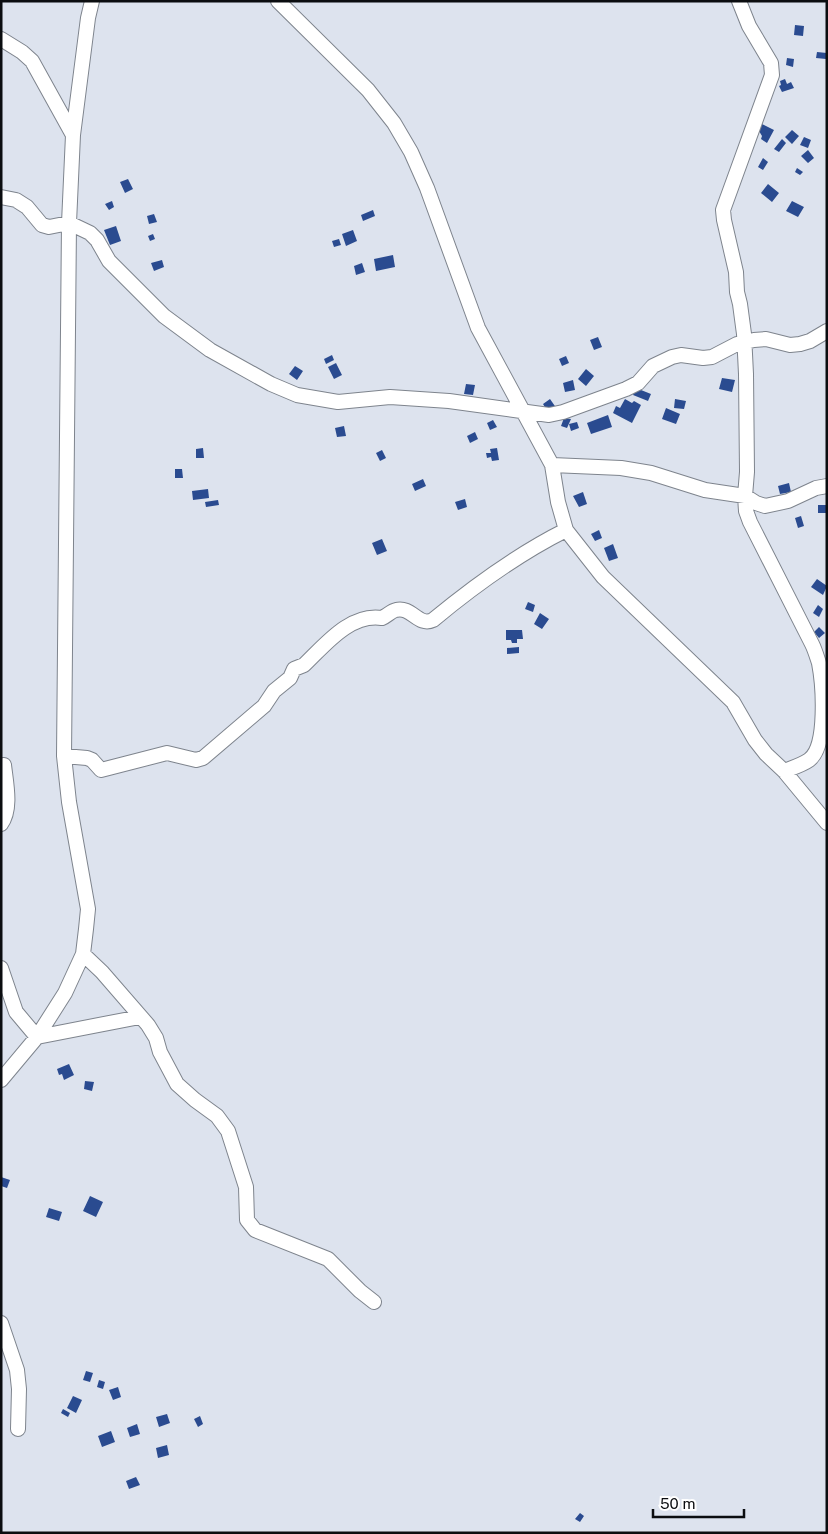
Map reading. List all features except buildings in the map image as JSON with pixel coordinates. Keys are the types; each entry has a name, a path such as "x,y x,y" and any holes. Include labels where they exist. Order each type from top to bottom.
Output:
{"street":[{"path":"1,1080 37,1037 65,993 83,954 88,909 69,802 64,756 65,520 69,223 73,135 88,18 92,1"},
{"path":"278,1 368,90 394,123 411,152 478,328 552,465 558,502 566,530 603,577 707,679 728,696 755,740 766,754 784,771 827,823"},
{"path":"739,1 749,26 772,63 772,75 723,210 736,272 737,292 745,342 746,511 812,644 824,678 823,718 815,753 810,760 784,771"},
{"path":"1,39 22,52 32,61 73,135"},
{"path":"1,197 16,200 27,207 42,224 49,227 69,223 90,233 117,270 164,316 210,350 264,380 298,396 338,402 390,397 450,401 542,414 563,412 638,383 653,366 672,357 681,355 703,358 712,357 737,344 766,339 790,345 800,344 810,341 827,331"},
{"path":"552,465 621,468 651,473 705,490 745,496 765,506 788,501 816,488 827,486"},
{"path":"64,756 87,758 92,760 101,770 167,753 196,760 203,758 264,706 274,691 290,678 294,669 304,665 352,623 371,618 382,618 399,610 404,610 422,621 433,620 475,586 532,548 566,530"},
{"path":"1,824 5,818 6,802 4,765"},
{"path":"83,954 102,972 152,1030 160,1052 177,1084 217,1116 228,1131 246,1188 248,1220 255,1230 328,1259 374,1302"},
{"path":"1,968 16,1012 37,1037"},
{"path":"37,1037 140,1017"},
{"path":"1,1323 17,1370 20,1389 18,1429"}]}
